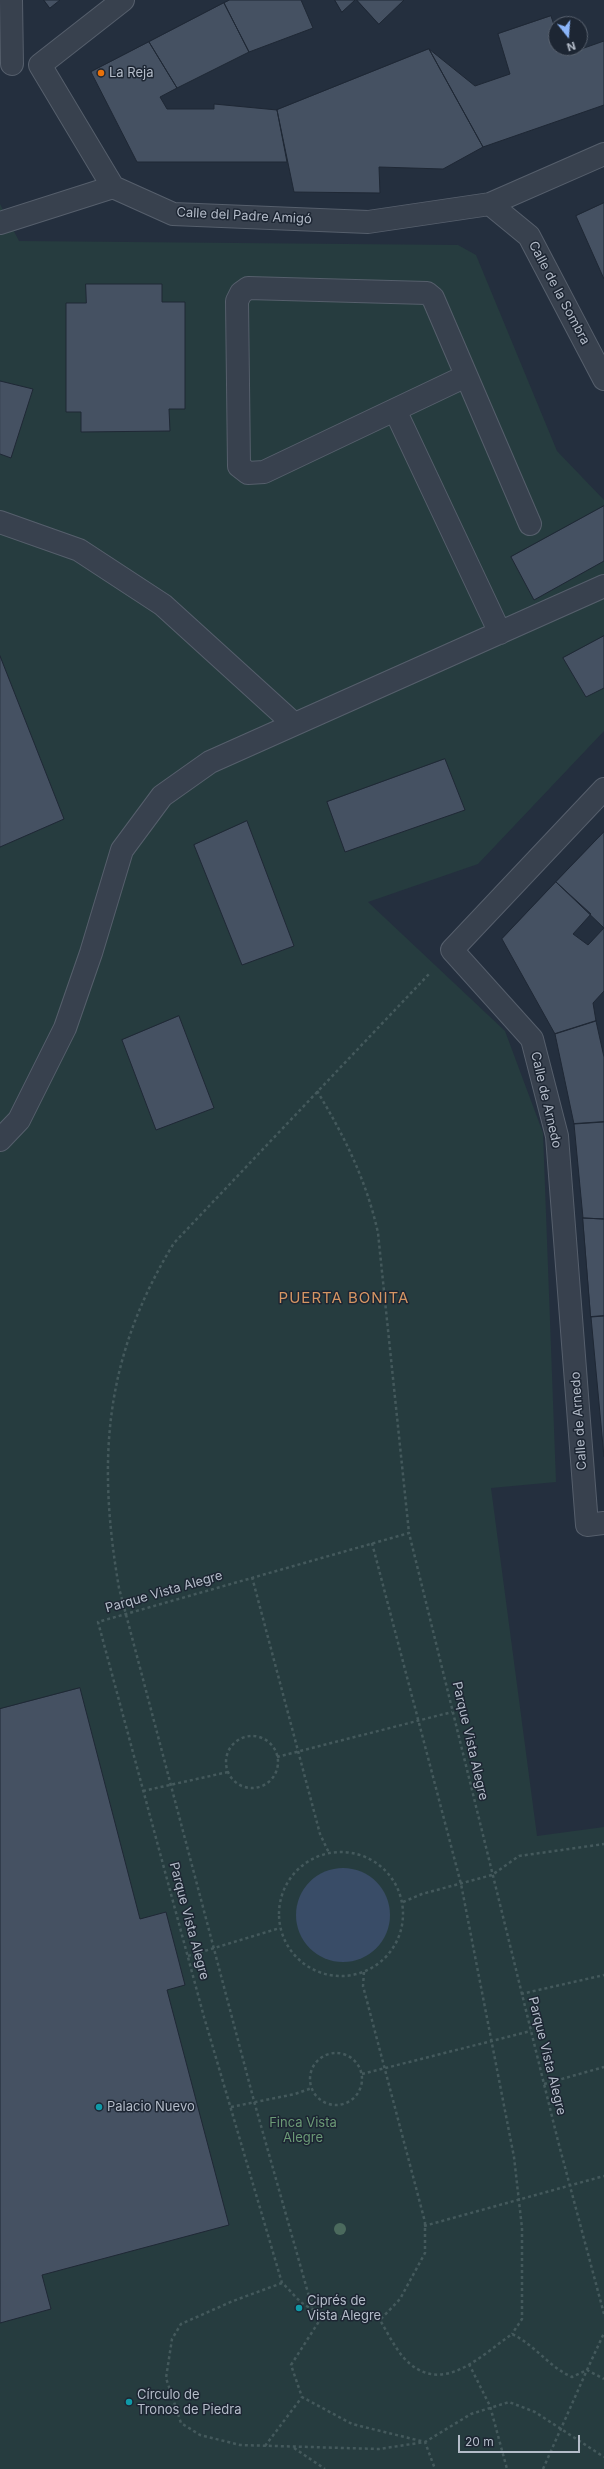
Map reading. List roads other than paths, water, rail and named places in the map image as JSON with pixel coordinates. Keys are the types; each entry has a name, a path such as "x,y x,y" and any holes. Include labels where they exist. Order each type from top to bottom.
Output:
{"street":[{"path":"11,0 6,61 40,65 123,0"},
{"path":"0,223 114,188 40,65"},
{"path":"490,204 604,154"},
{"name":"Calle del Padre Amigó","path":"114,188 173,214 368,222 490,204"},
{"name":"Calle de la Sombra","path":"490,204 529,236 604,379"},
{"path":"466,376 264,472 243,472 239,466 237,301 241,293 248,288 427,293 433,298 530,524"},
{"path":"396,410 500,632"},
{"path":"0,522 79,550 163,605 294,724"},
{"path":"0,1140 19,1120 65,1028 91,953 122,850 162,796 210,762 604,586"},
{"name":"Calle de Arnedo","path":"595,1524 557,1136 532,1039 452,950 604,789"}],"water":[{"path":"343,1868 361,1872 376,1882 386,1897 390,1915 386,1933 376,1948 361,1958 343,1962 325,1958 310,1948 300,1933 296,1915 300,1897 310,1882 325,1872"}],"place":[{"name":"La Reja","path":"101,73"},
{"name":"Palacio Nuevo","path":"99,2107"},
{"name":"Ciprés de Vista Alegre","path":"299,2308"},
{"name":"Círculo de Tronos de Piedra","path":"129,2402"}],"district":[{"name":"PUERTA BONITA","path":"344,1298"}],"park label":[{"name":"Finca Vista Alegre","path":"303,2130"}]}
